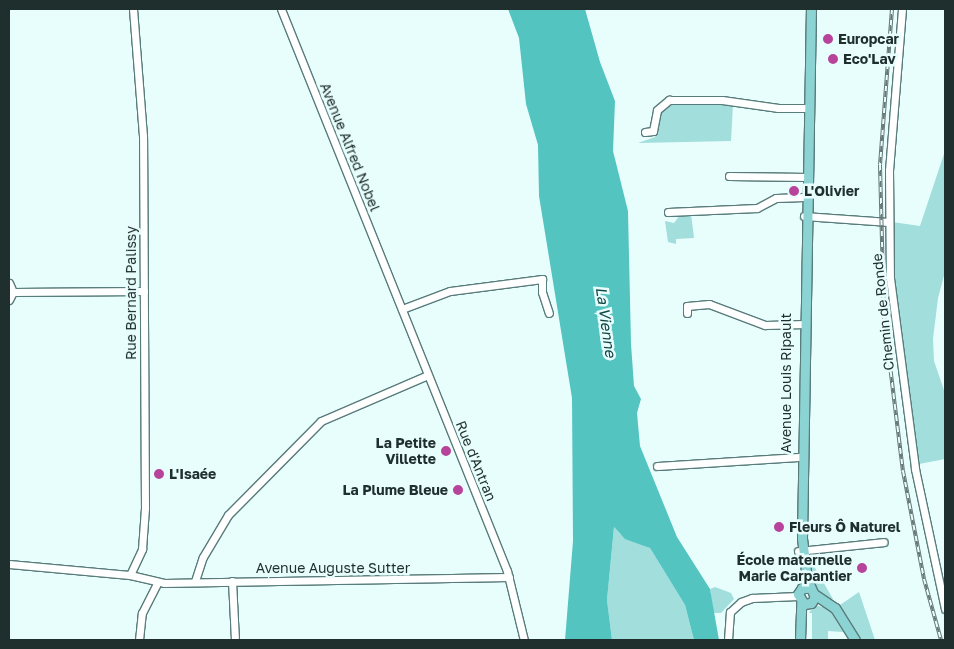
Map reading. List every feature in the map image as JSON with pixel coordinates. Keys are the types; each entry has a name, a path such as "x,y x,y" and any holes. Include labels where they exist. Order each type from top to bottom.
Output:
{"main road":[{"name":"Avenue Louis Ripault","path":"806,596 804,568 800,551 799,457 806,216 807,9"},
{"name":"Avenue Louis Ripault","path":"807,108 811,9"},
{"name":"Avenue Louis Ripault","path":"806,177 804,197 806,216"},
{"name":"Avenue Louis Ripault","path":"800,551 803,324"},
{"path":"806,596 826,602 835,608 855,640"},
{"path":"800,640 806,596"},
{"path":"805,640 806,596"}],"street":[{"name":"Rue Bernard Palissy","path":"130,575 142,549 144,534 142,118 133,9"},
{"name":"Avenue Alfred Nobel","path":"281,9 396,295"},
{"name":"Chemin de Ronde","path":"902,9 893,108 889,222 890,278 915,469 945,609"},
{"path":"645,132 653,132 657,110 669,100 722,100 778,108 807,108"},
{"path":"729,176 806,177"},
{"path":"668,212 757,208 776,198 804,197"},
{"path":"806,216 889,222"},
{"path":"402,309 450,291 542,279 542,292 549,313"},
{"path":"9,283 13,292"},
{"path":"13,292 144,291"},
{"path":"9,300 13,292"},
{"name":"Rue d'Antran","path":"396,295 509,577 524,640"},
{"path":"688,313 687,306 709,304 765,325 803,324"},
{"path":"195,581 203,557 228,516 315,426 338,412 428,375"},
{"path":"657,466 799,457"},
{"path":"800,551 884,542"},
{"path":"9,564 130,575 156,583 142,613 139,640"},
{"name":"Avenue Auguste Sutter","path":"156,583 509,577"},
{"path":"232,581 235,640"},
{"path":"728,640 728,619 733,608 747,599 806,596"}],"shaded area":[{"path":"713,102 733,104 731,141 638,143 655,137 660,111 668,104"},
{"path":"945,151 945,272 938,298 933,339 934,361 945,393 945,459 919,464 894,289 892,222 920,226"},
{"path":"691,214 694,238 676,239 676,244 668,242 665,221 674,223 680,215"},
{"path":"614,527 620,534 650,548 685,605 694,640 612,640 607,600"},
{"path":"807,554 833,599 823,597 811,582"},
{"path":"715,587 731,593 734,599 721,613 713,613 710,589"},
{"path":"859,592 875,640 862,640 840,605"},
{"path":"815,605 829,609 843,632 828,631 828,640 812,640 812,613 809,613"}],"water":[{"name":"La Vienne","path":"508,9 585,9 600,62 615,101 613,151 628,211 631,344 634,386 641,399 637,413 640,446 677,537 710,589 719,640 694,640 685,605 650,548 625,539 614,527 607,600 612,640 565,640 573,541 572,398 539,196 538,145 526,104 519,38"}],"railway":[{"path":"892,9 880,165 884,317 903,471 924,579 941,640"}],"place":[{"name":"Europcar","path":"828,39"},
{"name":"Eco'Lav","path":"833,59"},
{"name":"L'Olivier","path":"794,191"},
{"name":"La Petite Villette","path":"446,451"},
{"name":"L'Isaée","path":"159,474"},
{"name":"La Plume Bleue","path":"458,490"},
{"name":"Fleurs Ô Naturel","path":"779,527"},
{"name":"École maternelle Marie Carpantier","path":"862,568"}]}
